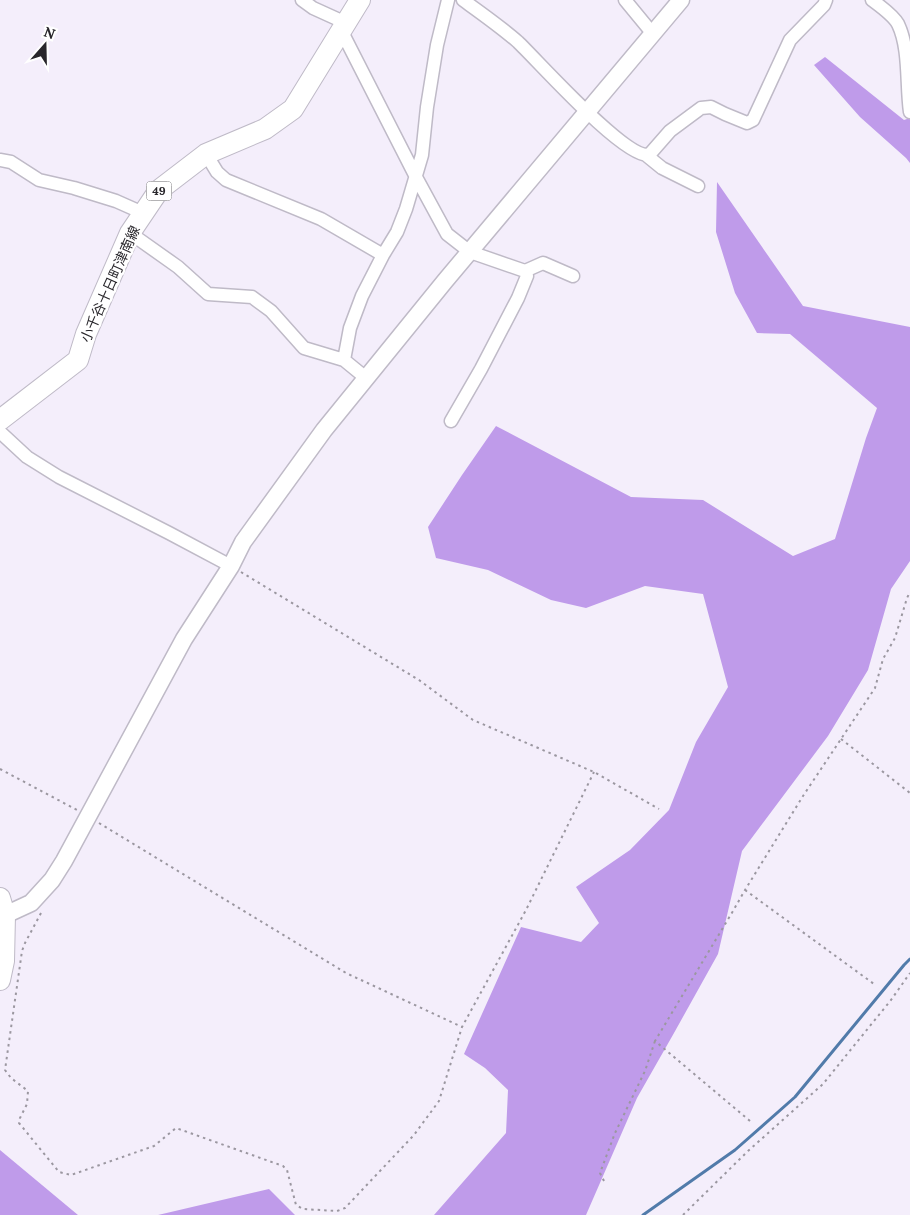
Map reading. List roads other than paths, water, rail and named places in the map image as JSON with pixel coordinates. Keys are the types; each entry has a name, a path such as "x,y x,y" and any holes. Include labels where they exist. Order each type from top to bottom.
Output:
{"main road":[{"name":"小千谷十日町津南線","path":"0,420 78,360 86,334 130,233 159,190 206,154 265,129 293,109 360,0"},
{"path":"0,980 4,961 2,906"}],"street":[{"path":"302,0 344,27 416,177 447,234 470,252 525,271 543,263 573,276"},
{"path":"344,360 350,328 362,296 397,232 416,177 422,155 427,107 437,45 448,0"},
{"path":"463,0 517,41 608,132 627,146 646,155 662,168 698,186"},
{"path":"625,0 653,34"},
{"path":"2,906 31,903 52,880 184,639 231,566 244,542 312,446 470,252 681,0"},
{"path":"646,155 670,131 701,108 711,107 747,122 753,120 790,40 824,5 826,0"},
{"path":"872,0 882,7 897,23 906,46 910,112"},
{"path":"206,154 217,172 226,180 321,218 383,255"},
{"path":"0,160 11,162 39,180 116,201 144,213"},
{"path":"130,233 178,267 208,294 252,297 271,311 304,348 344,360 366,378"},
{"path":"451,421 506,323 527,276 525,271"},
{"path":"0,432 27,457 59,477 231,566"}],"waterway":[{"path":"643,1215 735,1150 795,1097 910,959"}]}
